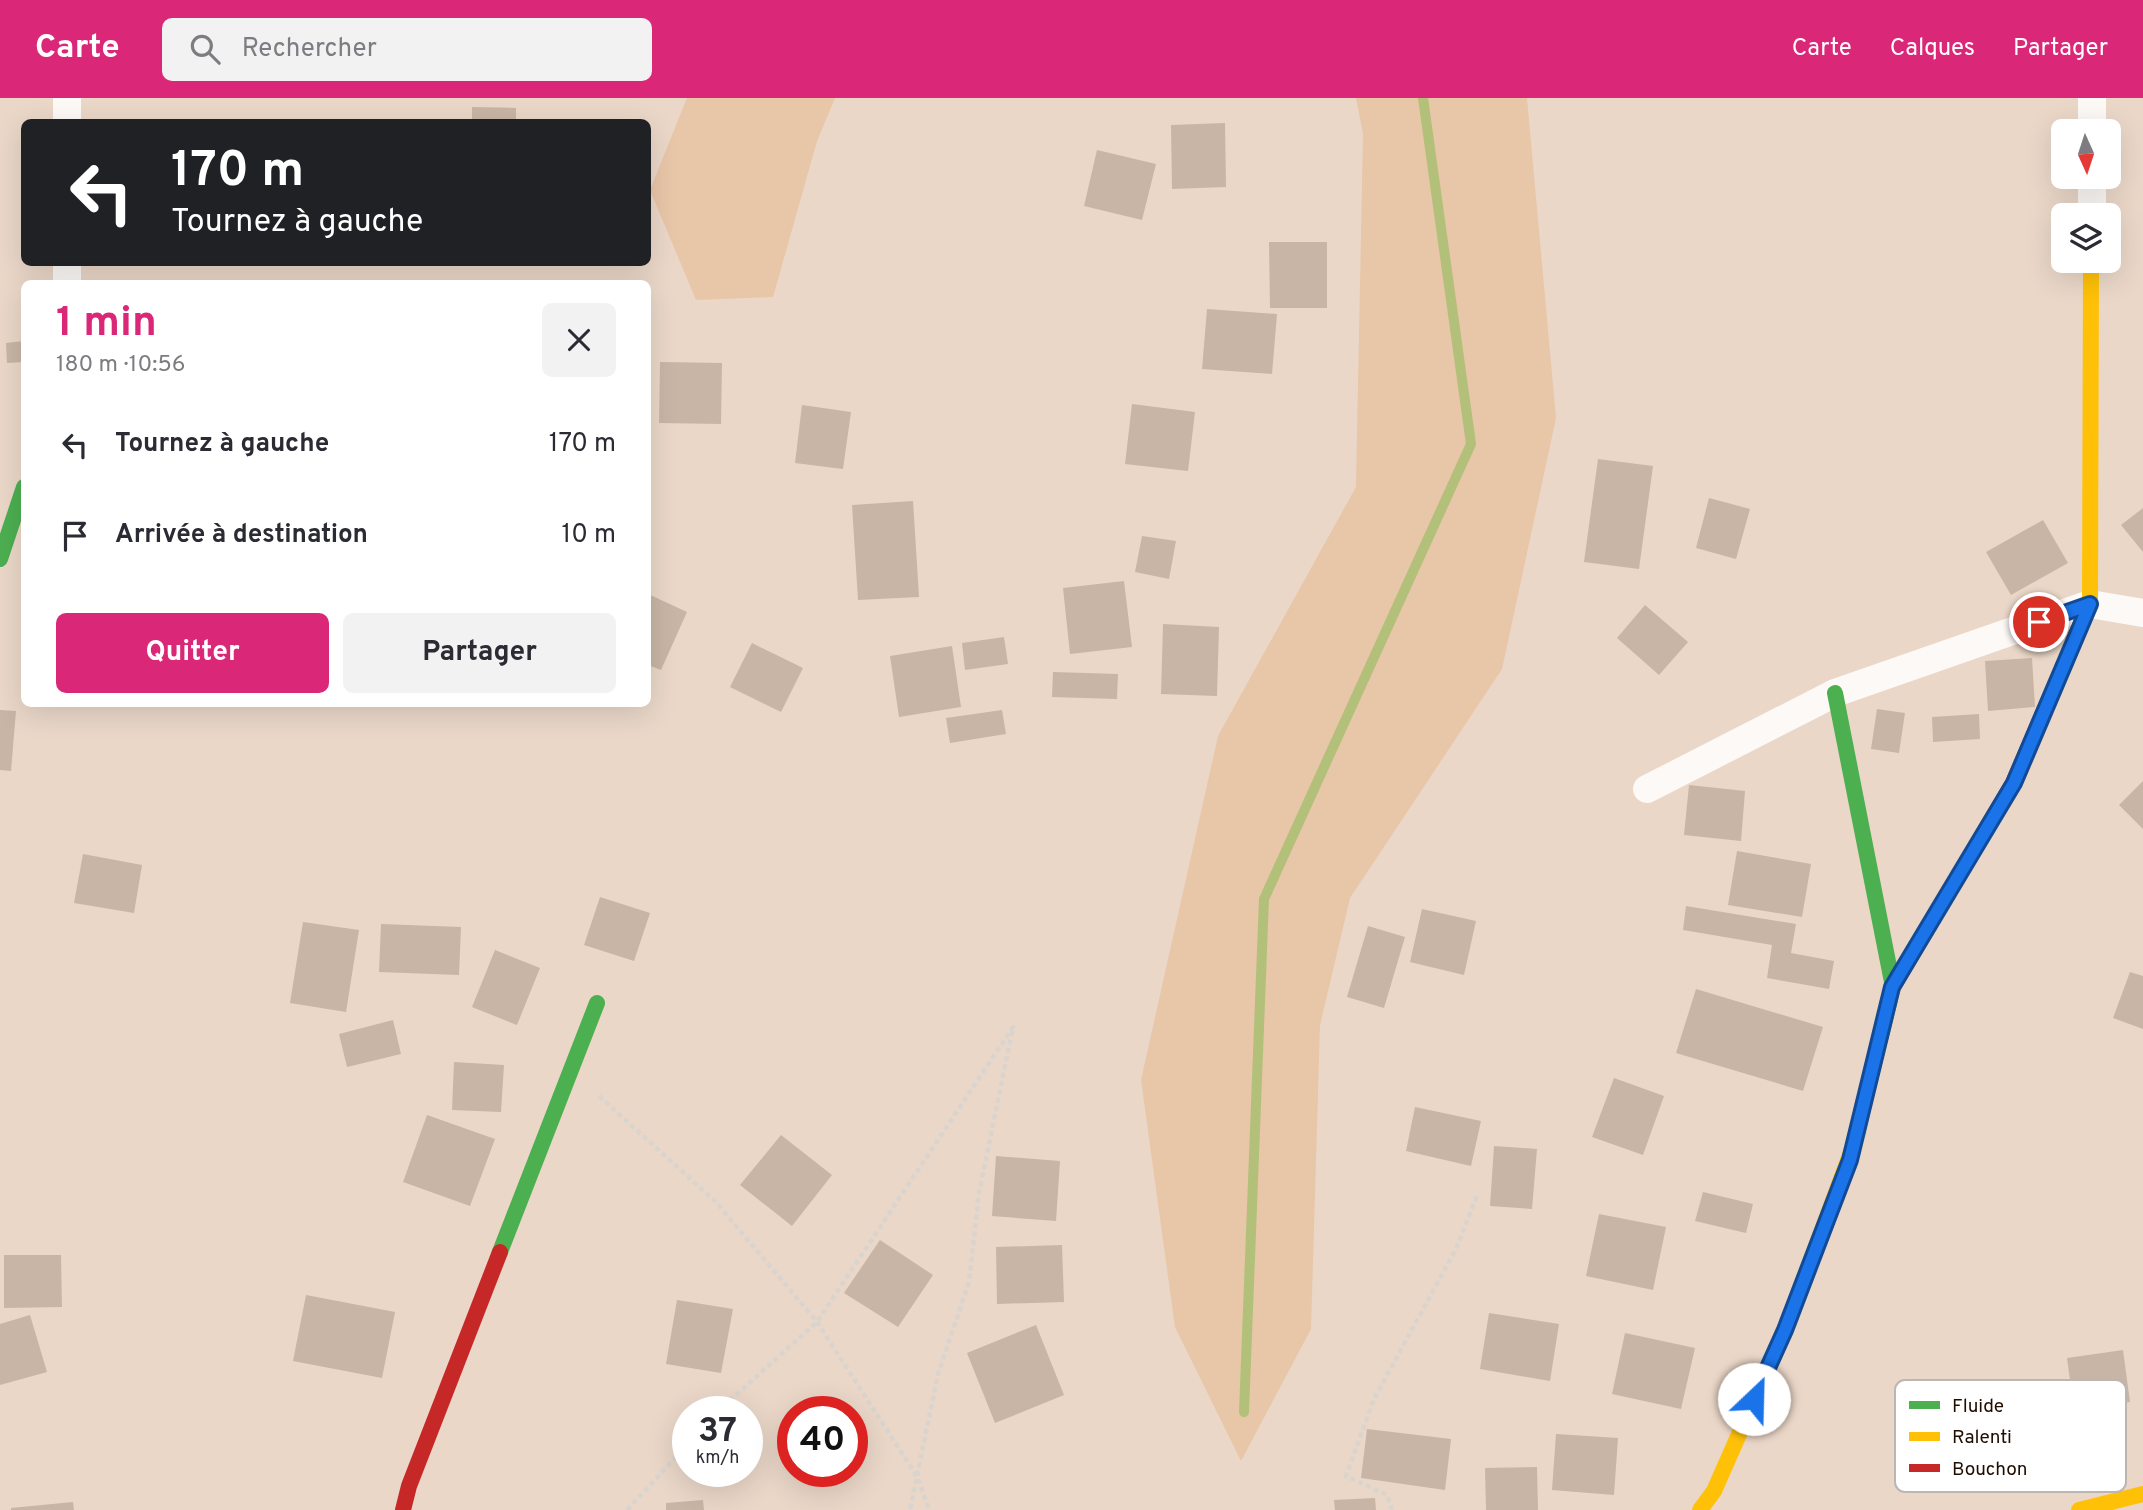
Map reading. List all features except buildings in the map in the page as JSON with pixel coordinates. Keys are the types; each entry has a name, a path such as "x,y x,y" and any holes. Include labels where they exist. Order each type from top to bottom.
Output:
{"street":[{"path":"66,98 66,119"},
{"path":"2092,98 2092,119"},
{"path":"1700,1510 1714,1491 1785,1330 1850,1160 1892,987 2014,783 2090,604 2091,273"},
{"path":"0,559 21,496"},
{"path":"1647,789 1835,693 2090,604 2143,613"},
{"path":"1835,693 1892,987"},
{"path":"403,1510 409,1486 597,1003"},
{"path":"2079,1510 2143,1494"}],"path":[{"path":"735,1396 817,1322 1013,1027 979,1193 969,1282 938,1374 910,1510"},
{"path":"571,1070 715,1201 817,1322 918,1478 929,1510"},
{"path":"1392,1510 1387,1495 1346,1476 1374,1399 1456,1249 1478,1193"},
{"path":"627,1510 672,1461"}],"shaded area":[{"path":"687,98 835,98 817,141 773,297 696,300 651,188"},
{"path":"1356,98 1527,98 1556,418 1502,669 1350,898 1320,1025 1311,1329 1241,1461 1175,1327 1141,1080 1218,736 1356,487 1363,134"}],"waterway":[{"path":"1244,1412 1264,899 1471,444 1423,98"}],"traffic: fast":[{"path":"0,559 21,496"},
{"path":"1835,693 1893,987 1854,1144"},
{"path":"500,1252 597,1003"}],"traffic: slow":[{"path":"2074,642 2090,604 2091,273"},
{"path":"1700,1510 1714,1491 1785,1330 1854,1144"},
{"path":"2079,1510 2143,1494"}],"traffic: jam":[{"path":"1893,987 2013,783 2074,642"},
{"path":"403,1510 409,1486 500,1252"}],"route":[{"path":"1754,1399 1785,1330 1850,1160 1892,987 2014,783 2090,604 2039,622"}]}
